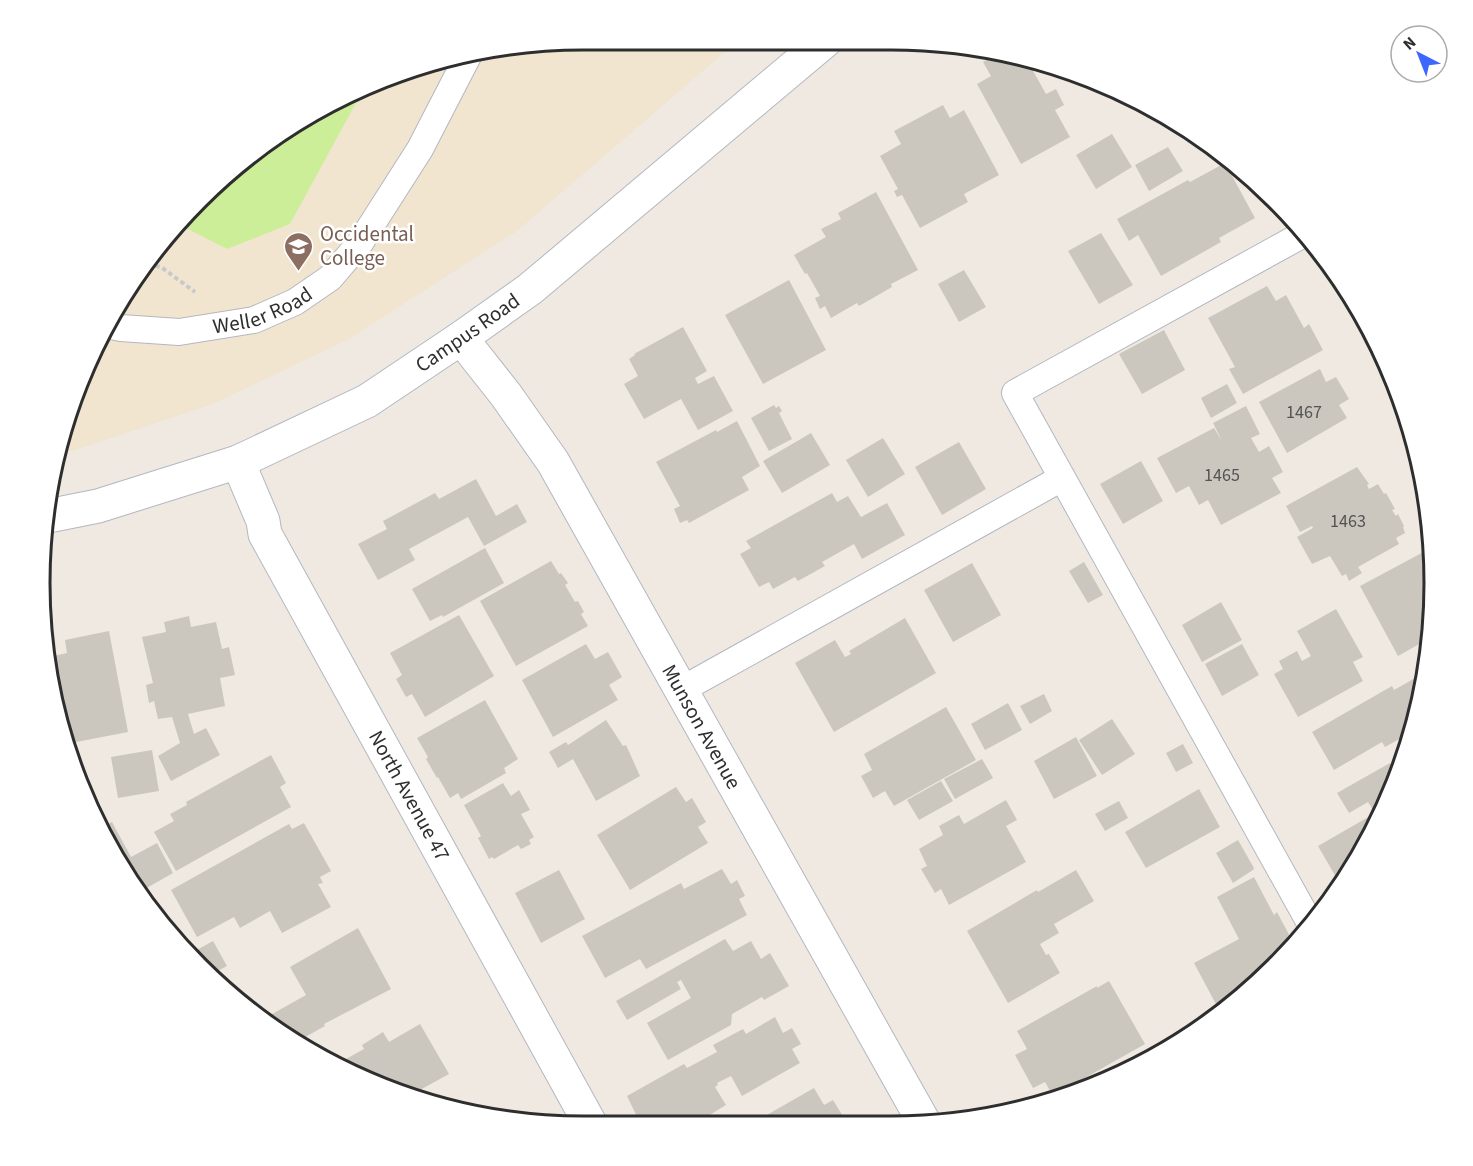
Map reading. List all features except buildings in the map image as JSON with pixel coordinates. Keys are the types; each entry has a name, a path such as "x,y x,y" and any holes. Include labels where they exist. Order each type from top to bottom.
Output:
{"street":[{"name":"Campus Road","path":"54,515 98,506 238,462 367,401 530,289 814,50"},
{"name":"Munson Avenue","path":"461,338 506,395 553,462 920,1115"},
{"name":"North Avenue 47","path":"238,462 263,521 265,534 586,1116"}],"lane":[{"name":"Weller Road","path":"115,327 179,332 254,320 295,302 330,278 360,243 420,149 464,64"},
{"path":"1297,238 1015,393 1306,916"},
{"path":"681,690 1062,478"}],"path":[{"path":"155,266 161,267 207,302 220,326"}],"shaded area":[{"name":"Occidental College","path":"583,50 727,50 517,231 349,339 213,404 66,451 90,379 121,316 160,258 182,231 231,182 287,139 316,121 379,90 412,78 445,68 513,54"}],"green space":[{"path":"358,100 290,224 227,249 185,228 231,182 258,160 316,121"}],"place":[{"name":"Occidental College","path":"299,272"}]}
